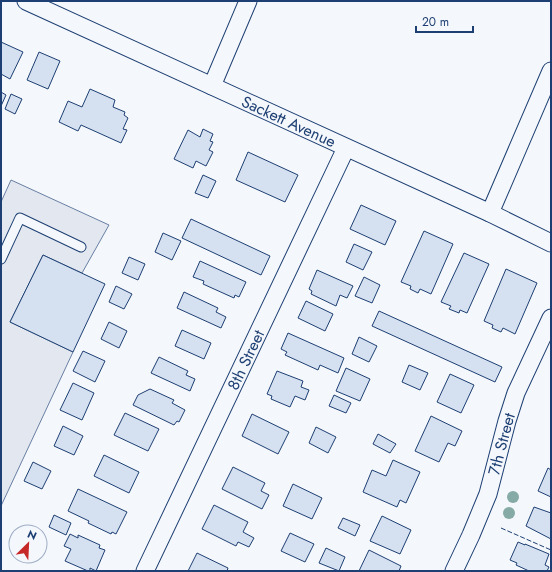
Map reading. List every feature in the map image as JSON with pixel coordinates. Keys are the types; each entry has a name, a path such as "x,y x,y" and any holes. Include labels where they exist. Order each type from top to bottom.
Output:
{"street":[{"name":"Sackett Avenue","path":"26,1 490,213 551,243"},
{"path":"212,86 248,1"},
{"path":"490,213 551,71"},
{"name":"8th Street","path":"145,571 346,148"},
{"name":"7th Street","path":"454,571 488,494 516,393 551,318"}],"lane":[{"path":"1,259 20,218 81,247"}],"shaded area":[{"path":"11,180 109,225 82,273 43,255 10,322 73,352 1,506 1,202"}],"building":[{"path":"1,42 23,52 10,79 1,74"},
{"path":"39,52 60,61 48,89 27,80"},
{"path":"90,89 115,100 113,107 125,112 124,115 128,118 123,129 127,130 121,143 81,125 78,131 59,122 68,101 82,107"},
{"path":"1,92 6,95 1,106"},
{"path":"11,94 22,99 15,114 5,109"},
{"path":"203,129 213,134 210,141 213,142 209,150 213,152 206,166 196,161 193,168 174,159 188,130 200,137"},
{"path":"248,152 298,175 285,202 236,180"},
{"path":"203,175 216,181 208,198 195,193"},
{"path":"361,205 396,221 385,245 350,229"},
{"path":"191,219 270,256 261,275 182,238"},
{"path":"424,231 453,244 431,294 420,289 418,293 410,289 411,286 401,282"},
{"path":"163,233 181,241 172,260 155,252"},
{"path":"354,244 372,252 363,270 346,262"},
{"path":"464,253 489,264 467,313 460,310 459,313 449,309 451,306 441,302"},
{"path":"43,255 105,284 73,352 10,322"},
{"path":"129,257 145,264 138,280 122,273"},
{"path":"200,261 246,282 239,297 235,295 234,298 203,284 204,281 193,277"},
{"path":"506,269 537,283 515,334 503,328 501,332 492,328 493,325 484,321"},
{"path":"317,270 353,286 347,298 340,295 336,306 311,294 312,291 309,289"},
{"path":"364,277 380,285 372,303 355,296"},
{"path":"116,286 132,294 124,309 109,302"},
{"path":"184,292 218,308 216,312 226,317 221,328 177,308"},
{"path":"306,301 333,314 325,331 298,318"},
{"path":"379,311 502,367 495,382 372,326"},
{"path":"109,322 127,331 119,348 101,339"},
{"path":"182,330 211,343 204,359 175,346"},
{"path":"288,333 344,358 338,373 320,365 318,370 285,355 287,352 281,349"},
{"path":"359,337 377,346 369,362 352,354"},
{"path":"83,351 105,361 95,382 73,371"},
{"path":"159,357 188,371 186,375 195,379 190,391 151,373"},
{"path":"409,365 428,373 420,390 402,382"},
{"path":"346,368 370,379 360,401 336,391"},
{"path":"277,371 303,381 301,387 309,390 305,400 295,396 290,407 271,399 272,396 267,394"},
{"path":"450,374 474,385 461,413 437,402"},
{"path":"73,383 94,393 82,420 60,410"},
{"path":"150,389 174,400 172,403 185,410 179,422 177,421 174,425 133,405 138,395"},
{"path":"334,395 351,403 346,413 329,406"},
{"path":"125,413 159,429 148,451 114,435"},
{"path":"252,414 289,432 278,454 242,436"},
{"path":"431,416 462,431 455,446 448,443 439,462 415,451"},
{"path":"63,426 83,436 74,455 54,446"},
{"path":"316,427 336,437 328,453 309,443"},
{"path":"378,434 396,444 390,453 373,444"},
{"path":"104,455 139,472 129,493 94,476"},
{"path":"393,460 420,472 406,503 400,500 397,507 363,492 372,470 386,476"},
{"path":"33,462 51,471 42,489 24,481"},
{"path":"233,467 265,483 261,491 269,495 262,509 222,489"},
{"path":"548,468 551,470 551,497 538,491"},
{"path":"293,484 322,498 312,519 283,506"},
{"path":"78,489 127,512 116,534 112,532 111,534 88,523 89,521 68,511"},
{"path":"214,505 248,522 243,532 254,538 249,547 238,542 236,546 202,529"},
{"path":"534,507 551,513 551,539 526,526"},
{"path":"54,515 71,523 66,535 49,527"},
{"path":"382,516 411,530 400,554 370,541"},
{"path":"343,518 360,525 355,536 338,528"},
{"path":"290,533 314,544 305,562 281,551"},
{"path":"70,534 78,538 78,535 100,545 99,548 105,550 96,571 90,568 90,571 88,571 65,561 71,549 64,546"},
{"path":"518,542 549,554 545,565 549,567 547,571 529,571 516,565 517,563 510,560"},
{"path":"326,548 345,557 339,571 319,563"},
{"path":"369,550 401,566 399,571 359,571"},
{"path":"197,553 228,568 227,571 188,571"}],"fence":[{"path":"501,528 551,550"}]}
